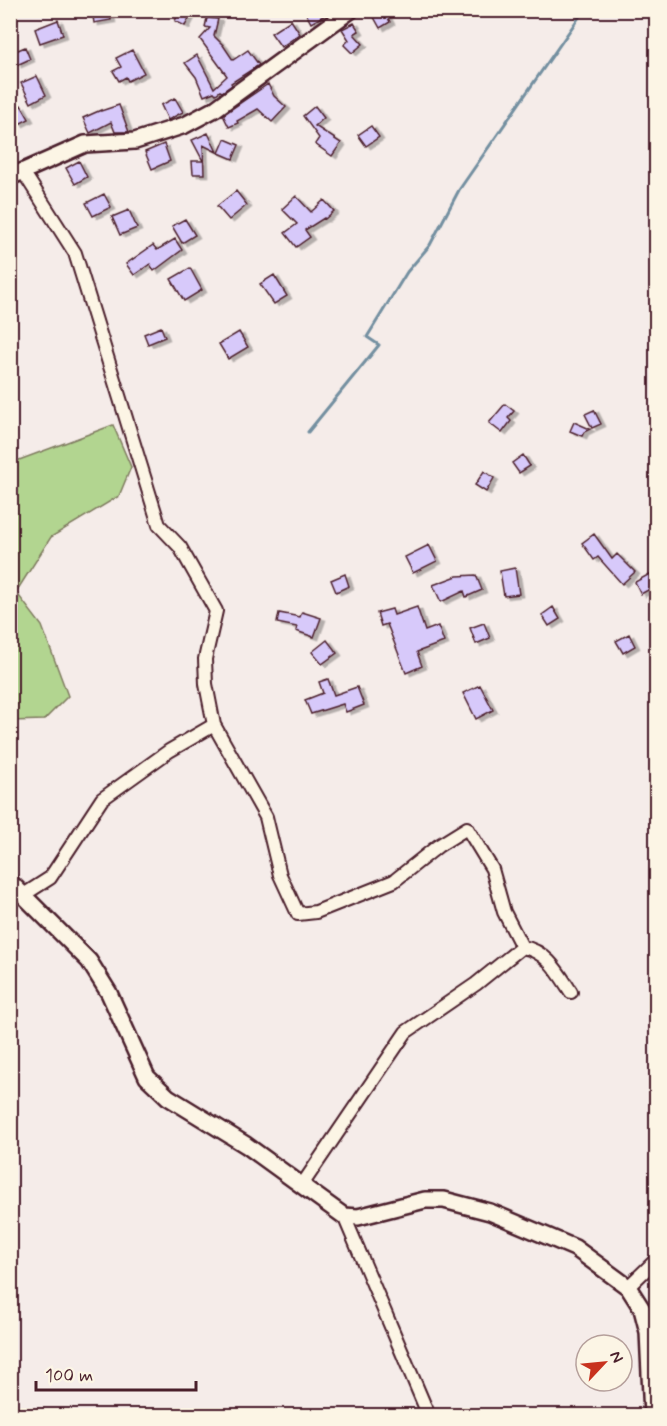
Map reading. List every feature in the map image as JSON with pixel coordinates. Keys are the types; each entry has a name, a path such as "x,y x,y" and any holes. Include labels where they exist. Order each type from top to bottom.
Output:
{"street":[{"path":"351,10 215,109 185,125 135,141 85,144 16,173 75,253 159,525 180,547 216,611 205,659 206,684 214,725 266,817 280,874 298,914 316,912 394,880 438,846 467,828 492,869 504,912 522,947"},
{"path":"25,894 50,878 102,800 169,751 214,725"},
{"path":"10,882 25,894 89,961 109,993 147,1077 168,1097 246,1145 344,1216 429,1416"},
{"path":"302,1185 406,1032 476,984 522,947 534,949 552,963 571,992"},
{"path":"344,1216 358,1216 425,1200 444,1200 490,1212 575,1248 627,1287 642,1309 648,1332 652,1416"},
{"path":"627,1287 657,1260"}],"green space":[{"path":"113,425 131,467 119,496 51,537 16,592 42,626 68,696 44,720 11,721 11,463"}],"building":[{"path":"92,10 109,10 111,20 94,23"},
{"path":"180,10 193,10 185,26 175,21"},
{"path":"304,10 334,10 311,23"},
{"path":"370,10 384,10 390,22 380,28"},
{"path":"207,18 218,19 214,36 233,60 248,50 259,65 231,83 232,85 222,92 204,96 196,77 185,63 197,55 214,88 227,76 200,39 210,28 205,27"},
{"path":"58,20 63,35 40,43 35,29"},
{"path":"291,20 300,34 281,47 271,33"},
{"path":"354,23 359,31 354,34 363,44 352,53 344,45 349,40 342,29"},
{"path":"25,47 30,59 17,65 11,53"},
{"path":"132,50 144,73 128,81 126,77 119,81 113,71 121,67 116,58"},
{"path":"37,76 46,95 31,103 21,83"},
{"path":"268,84 274,96 286,107 272,122 258,109 229,127 223,115"},
{"path":"175,98 183,112 168,120 161,105"},
{"path":"21,105 29,119 19,124 12,110"},
{"path":"119,105 129,132 115,132 111,122 90,133 83,118"},
{"path":"315,106 324,118 315,126 341,143 332,156 315,144 319,138 303,116"},
{"path":"371,126 379,137 366,146 358,135"},
{"path":"208,133 217,152 203,145 204,174 193,174 192,161 203,161 192,140"},
{"path":"225,139 239,145 233,159 219,153"},
{"path":"164,144 170,161 152,169 145,152"},
{"path":"79,161 87,177 75,184 66,168"},
{"path":"236,191 247,205 229,220 217,206"},
{"path":"104,194 111,207 93,216 86,203"},
{"path":"296,196 311,212 324,200 334,211 305,230 310,237 296,247 285,233 297,224 282,209"},
{"path":"129,210 137,228 120,235 112,217"},
{"path":"185,219 195,235 182,243 172,226"},
{"path":"175,239 182,250 154,271 150,264 134,275 126,264 153,245 157,250"},
{"path":"190,268 202,290 184,301 171,279"},
{"path":"274,275 287,296 274,304 260,284"},
{"path":"161,327 165,337 148,344 144,334"},
{"path":"239,332 248,347 228,359 219,344"},
{"path":"505,404 514,411 508,418 511,421 502,433 489,423"},
{"path":"594,410 601,424 592,428 585,414"},
{"path":"574,422 590,429 582,436 570,431"},
{"path":"523,455 530,466 519,473 512,463"},
{"path":"484,471 494,478 486,492 475,485"},
{"path":"594,534 612,559 617,554 635,572 622,584 598,557 594,560 582,543"},
{"path":"429,545 437,561 413,573 405,557"},
{"path":"515,568 519,594 504,596 500,571"},
{"path":"657,570 657,585 641,594 635,582"},
{"path":"345,574 349,586 336,592 331,580"},
{"path":"476,575 482,590 466,597 464,591 441,602 433,585 457,576"},
{"path":"417,607 425,631 438,626 444,642 417,652 422,666 406,673 387,624 381,626 377,613 392,609 394,615"},
{"path":"553,607 560,619 549,626 542,615"},
{"path":"302,612 321,618 314,637 296,631 297,627 277,623 279,613 300,617"},
{"path":"484,623 490,638 476,644 470,628"},
{"path":"629,634 635,646 623,653 616,641"},
{"path":"327,640 337,653 322,664 312,652"},
{"path":"328,679 334,695 357,687 364,705 346,712 343,704 311,714 305,700 323,693 319,682"},
{"path":"480,685 493,710 476,719 463,693"}],"waterway":[{"path":"308,432 379,345 367,337 407,272 430,245 459,190 584,10"}]}
